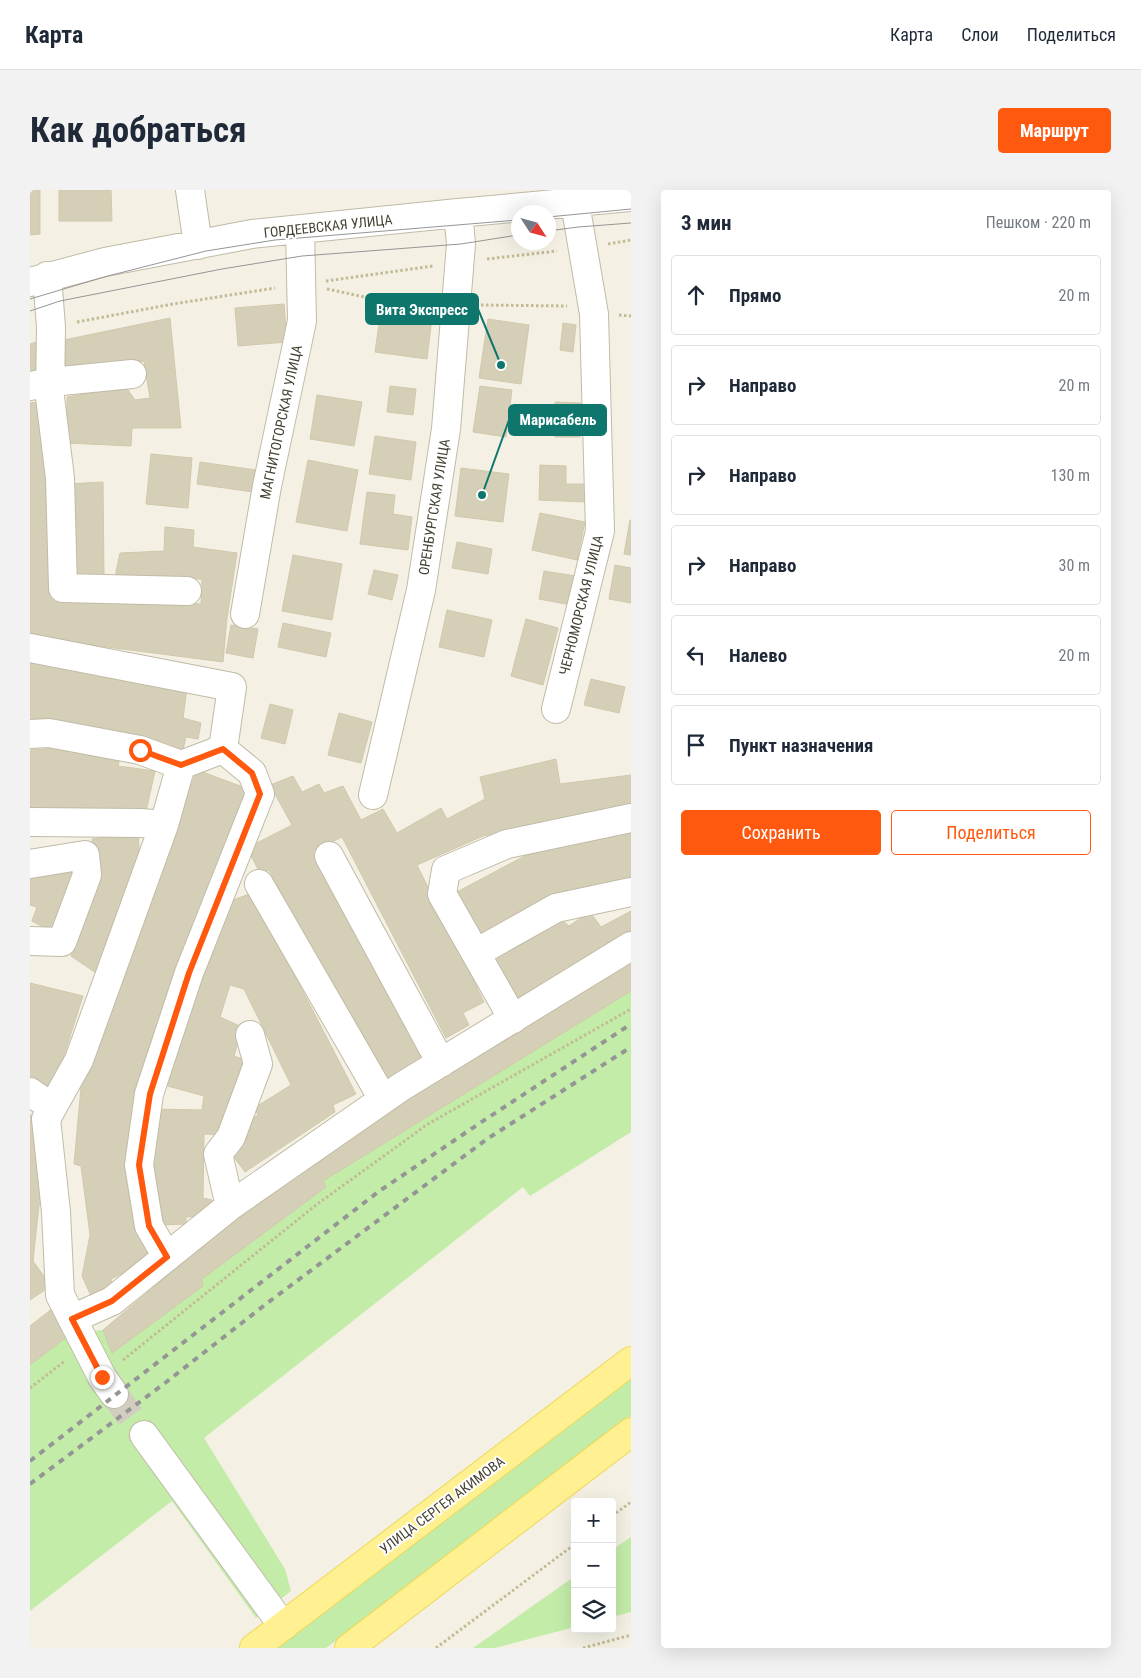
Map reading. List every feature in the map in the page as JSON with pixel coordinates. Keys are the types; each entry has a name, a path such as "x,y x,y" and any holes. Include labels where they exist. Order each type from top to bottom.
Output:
{"main road":[{"name":"УЛИЦА СЕРГЕЯ АКИМОВА","path":"254,1648 631,1361"},
{"path":"348,1648 631,1432"}],"street":[{"path":"190,190 198,245"},
{"name":"ГОРДЕЕВСКАЯ УЛИЦА","path":"38,279 105,262 252,234 631,197"},
{"name":"ЧЕРНОМОРСКАЯ УЛИЦА","path":"556,709 600,531 594,314 575,202"},
{"name":"ОРЕНБУРГСКАЯ УЛИЦА","path":"373,796 421,590 446,429 461,244 458,213"},
{"name":"МАГНИТОГОРСКАЯ УЛИЦА","path":"245,614 267,486 302,321 300,230"},
{"path":"38,279 51,327 40,384 50,397 60,478 63,588 187,591"},
{"path":"40,384 132,374"},
{"path":"30,648 232,687 223,749"},
{"path":"30,734 49,733 140,750 181,765 223,749"},
{"path":"167,1257 149,1226 139,1165 150,1094 189,973 260,794 252,773 223,749"},
{"path":"108,1386 60,1295 56,1212 46,1119 79,1060 164,825 181,765"},
{"path":"513,1019 442,894 446,870 507,844 631,818"},
{"path":"30,822 164,825"},
{"path":"30,864 85,855 87,875 62,942 30,941"},
{"path":"328,856 441,1063"},
{"path":"259,884 383,1099"},
{"path":"476,953 556,908 631,892"},
{"path":"72,1319 112,1301 230,1206 383,1099 631,946"},
{"path":"230,1206 218,1154 231,1137 258,1064 250,1035"},
{"path":"30,1092 52,1107"},
{"path":"144,1435 283,1626"}],"path":[{"path":"51,327 173,304 302,284 631,240"},
{"path":"108,1386 316,1205 428,1124 631,1008"},
{"path":"30,1388 85,1345"},
{"path":"616,1513 631,1502"},
{"path":"436,1648 571,1547"},
{"path":"582,1648 631,1635"}],"green space":[{"path":"631,991 631,1132 530,1196 523,1187 204,1438 285,1569 291,1591 256,1618 172,1501 30,1611 30,1365 72,1333 103,1330 112,1352 203,1286 202,1279 326,1187 323,1181"},
{"path":"631,1379 631,1416 417,1582 326,1648 275,1648"},
{"path":"631,1537 631,1612 616,1616 616,1588 616,1547"},
{"path":"571,1579 571,1628 495,1648 473,1648"}],"building":[{"path":"30,190 40,190 40,234 30,235"},
{"path":"59,190 111,190 112,221 59,221"},
{"path":"284,304 287,342 238,346 235,308"},
{"path":"381,310 432,317 427,359 375,352"},
{"path":"170,318 181,428 132,428 131,446 67,443 67,397 126,387 135,400 150,398 144,361 66,371 64,340"},
{"path":"488,319 529,325 521,384 479,378"},
{"path":"563,323 576,325 573,352 560,350"},
{"path":"40,341 41,371 30,374 30,344"},
{"path":"390,386 416,389 413,415 387,412"},
{"path":"480,386 512,390 506,437 473,432"},
{"path":"317,395 362,402 354,446 310,439"},
{"path":"38,402 55,503 57,598 201,604 202,579 115,577 120,553 164,551 165,527 194,530 193,547 237,553 227,618 223,662 30,637 30,403"},
{"path":"555,402 581,403 580,437 555,437"},
{"path":"375,436 416,442 411,480 369,474"},
{"path":"151,454 192,458 188,508 146,504"},
{"path":"308,460 358,470 347,531 296,522"},
{"path":"200,462 256,470 253,492 197,484"},
{"path":"540,465 566,466 566,484 587,484 586,502 539,500"},
{"path":"461,468 509,474 503,522 455,516"},
{"path":"103,482 104,576 68,579 67,484"},
{"path":"367,492 395,495 393,514 412,517 408,550 360,544"},
{"path":"540,513 585,522 577,560 532,550"},
{"path":"631,520 631,555 624,554"},
{"path":"457,542 492,549 488,574 452,568"},
{"path":"293,555 342,564 332,620 282,611"},
{"path":"615,565 631,568 631,603 609,599"},
{"path":"374,570 398,575 392,600 368,594"},
{"path":"544,571 576,576 571,605 539,599"},
{"path":"447,610 492,620 484,657 439,647"},
{"path":"526,619 558,628 543,685 511,676"},
{"path":"283,623 331,633 326,657 278,647"},
{"path":"231,625 258,629 253,658 226,653"},
{"path":"30,656 121,680 187,688 183,718 201,723 198,739 186,737 182,754 47,720 30,718"},
{"path":"591,679 625,687 619,713 584,705"},
{"path":"270,704 293,710 285,744 261,738"},
{"path":"339,713 372,722 361,763 328,755"},
{"path":"59,748 121,753 118,766 155,771 145,816 30,809 30,750"},
{"path":"556,759 560,784 631,775 631,806 483,836 417,865 484,1002 463,1013 469,1025 446,1038 342,837 313,851 426,1059 383,1082 269,870 260,873 247,848 292,825 270,785 293,776 302,792 319,784 324,793 343,786 361,820 383,809 397,833 441,808 447,819 485,799 480,777"},
{"path":"197,770 251,790 131,1163 135,1217 150,1260 111,1279 115,1291 92,1298 82,1276 90,1235 81,1166 74,1164 82,1077"},
{"path":"631,832 631,884 479,937 455,893 545,845"},
{"path":"138,833 140,862 99,975 71,956 97,877 92,839"},
{"path":"78,865 56,934 32,921 37,907 30,905 30,877"},
{"path":"252,893 356,1094 333,1105 335,1112 245,1172 230,1152 248,1137 240,1127 258,1115 254,1108 291,1085 244,989 230,985 220,1017 242,1027 234,1056 245,1060 224,1135 204,1134 203,1198 212,1200 209,1216 186,1217 186,1224 161,1225 159,1194 150,1175 155,1109 202,1110 204,1096 164,1085 225,903"},
{"path":"631,911 631,939 516,1003 492,960 558,917 569,926 590,912 601,927"},
{"path":"631,958 631,991 323,1181 326,1187 202,1279 203,1286 112,1353 103,1330 276,1184 403,1099"},
{"path":"30,983 83,996 54,1087 30,1082"},
{"path":"30,1115 34,1115 36,1160 43,1165 46,1201 39,1205 33,1261 51,1286 30,1300"},
{"path":"53,1308 72,1333 30,1365 30,1326"}],"tunnel":[{"path":"114,1394 144,1435"}],"tram line":[{"path":"556,216 631,209"},
{"path":"30,299 104,277 206,251 275,240 511,221"},
{"path":"556,230 631,223"},
{"path":"30,311 60,301 222,269 302,256 461,244 511,236"}],"railway":[{"path":"30,1461 378,1192 631,1024"},
{"path":"30,1484 487,1139 631,1047"}],"place":[{"name":"Вита Экспресс","path":"501,365"},
{"name":"Марисабель","path":"482,495"}],"route":[{"path":"102,1377 72,1319 112,1301 167,1257 149,1226 139,1165 150,1094 189,973 260,794 252,773 223,749 181,765 140,750"}]}
